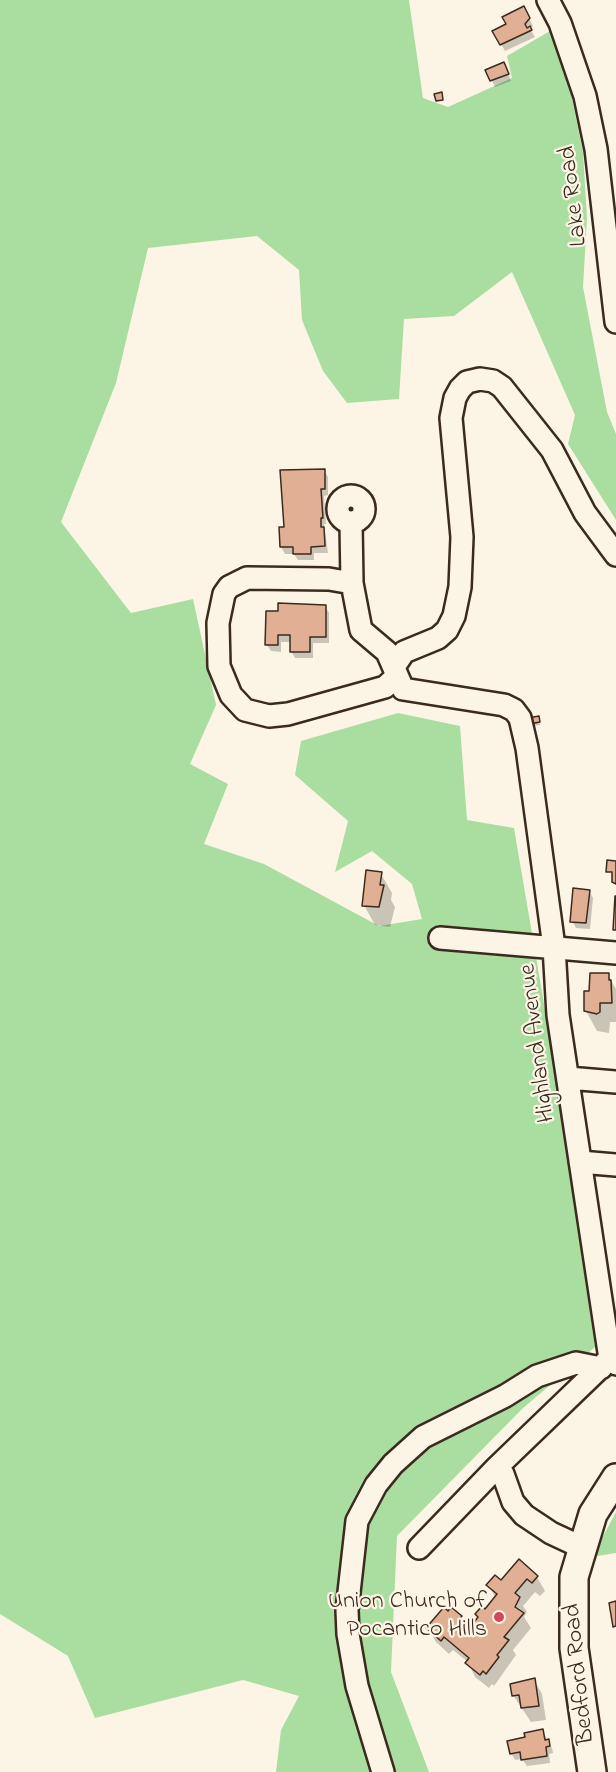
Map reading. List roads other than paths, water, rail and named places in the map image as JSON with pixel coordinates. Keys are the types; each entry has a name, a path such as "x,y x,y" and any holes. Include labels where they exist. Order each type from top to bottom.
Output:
{"main road":[{"name":"Bedford Road","path":"592,1772 573,1627 574,1577 581,1547 593,1514 616,1478"}],"street":[{"name":"Lake Road","path":"548,0 560,23 585,96 596,148 616,322"},
{"path":"352,583 329,579 248,578 229,587 220,604 219,666 224,682 237,704 245,710 269,716 288,714 385,687 396,671 404,652 438,638 447,630 454,616 460,587 462,537 451,418 454,399 460,389 468,382 486,380 502,387 552,450 585,513 616,555"},
{"path":"351,523 352,583 362,630 387,652 396,671"},
{"name":"Highland Avenue","path":"396,671 403,689 504,705 514,710 520,718 527,748 554,947 558,1015 609,1363"},
{"path":"440,938 616,953"},
{"path":"568,1078 616,1082"},
{"path":"580,1162 616,1165 616,1158"},
{"path":"383,1772 357,1686 348,1634 347,1610 357,1521 376,1485 393,1464 423,1437 505,1396 537,1376 576,1363 609,1363"},
{"path":"419,1548 497,1467 609,1363"},
{"path":"497,1467 503,1474 513,1502 524,1515 551,1533 581,1547"}],"place":[{"name":"Union Church of Pocantico Hills","path":"499,1617"}]}
